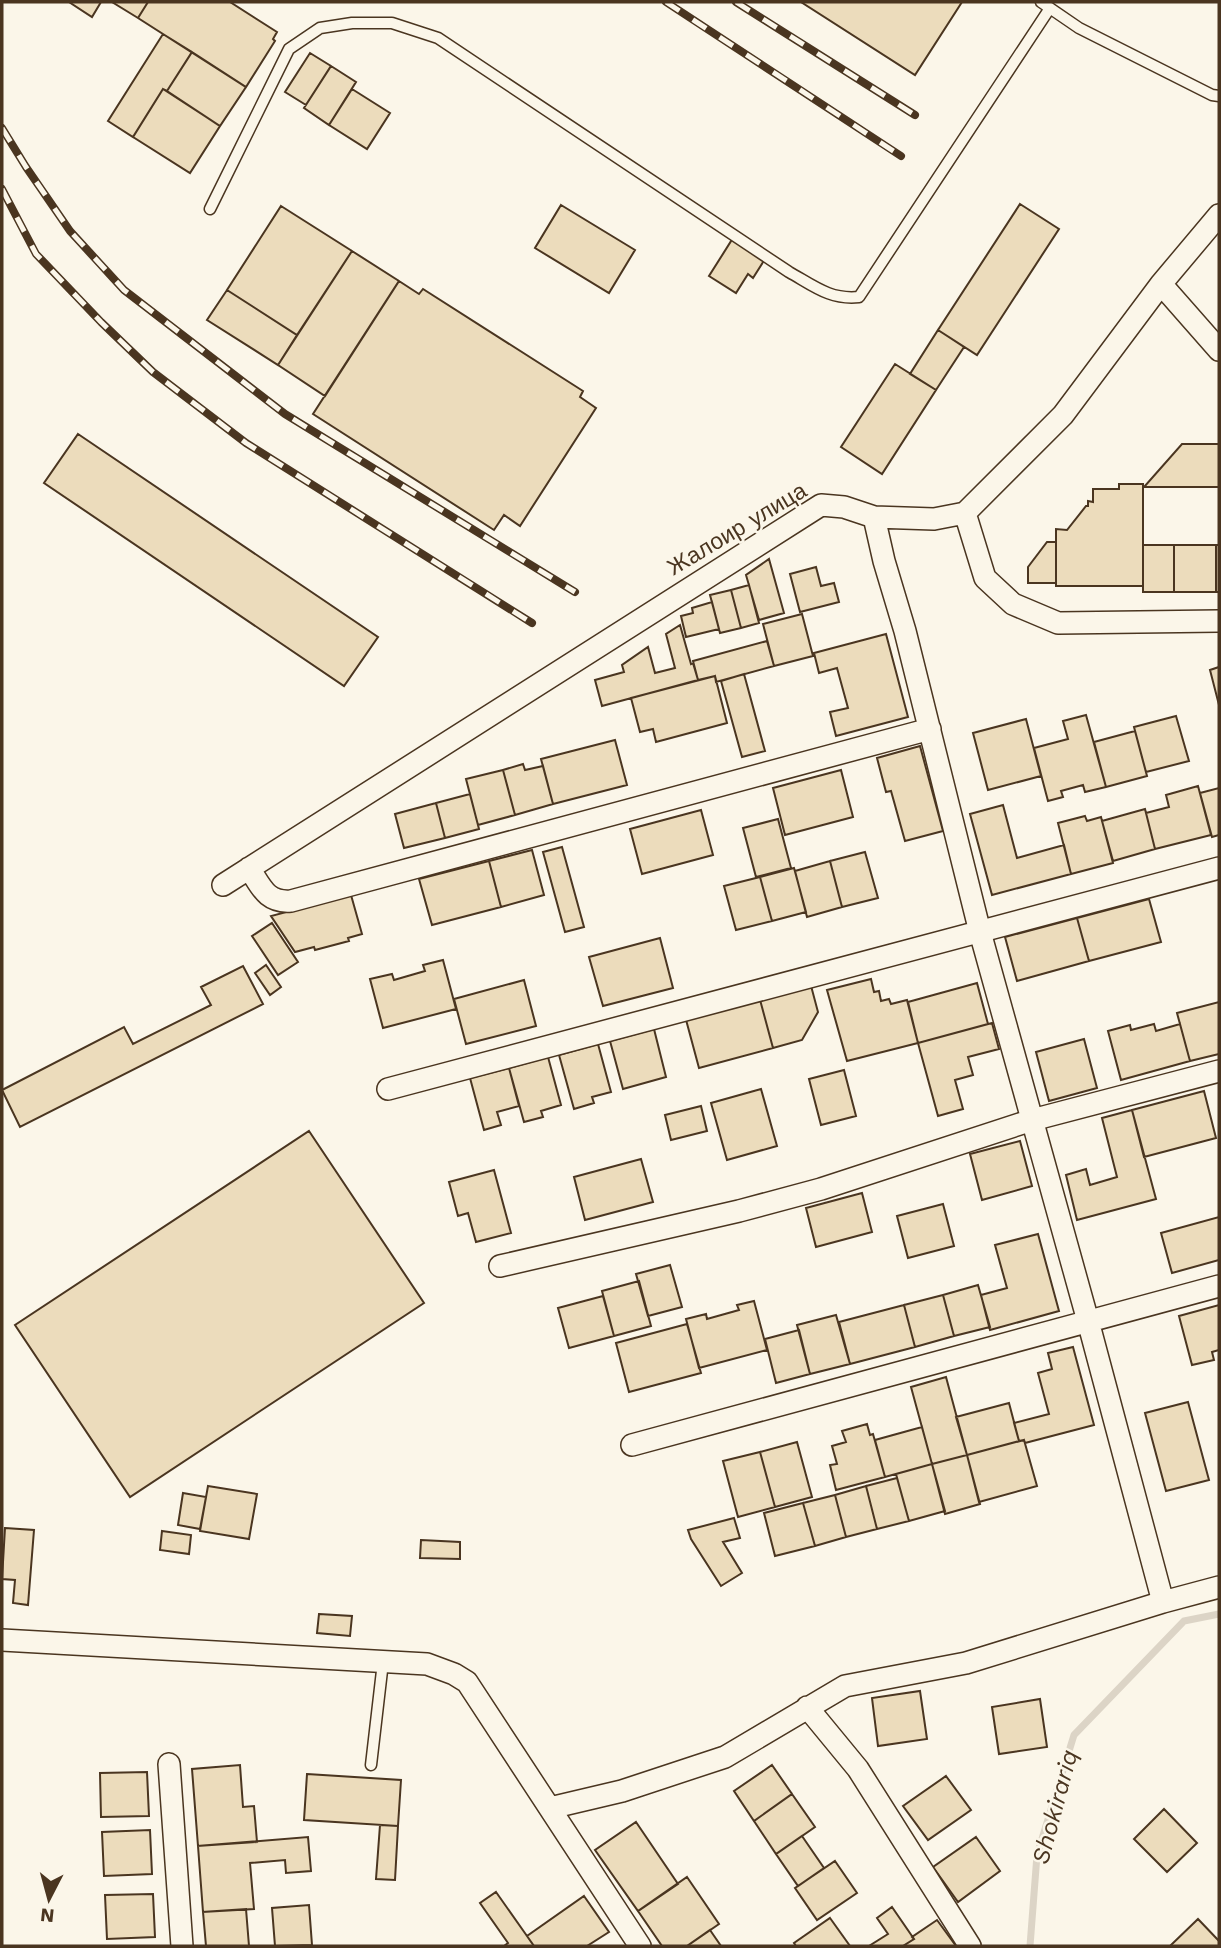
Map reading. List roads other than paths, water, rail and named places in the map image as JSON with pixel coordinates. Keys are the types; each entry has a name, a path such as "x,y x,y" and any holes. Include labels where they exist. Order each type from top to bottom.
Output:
{"street":[{"path":"1219,215 1161,284 1063,415 965,513 985,578 1013,604 1058,623 1219,621"},
{"path":"1161,284 1219,350"},
{"name":"Жалоир улица","path":"223,885 821,505 844,507 874,517 934,519 965,513"},
{"path":"874,517 980,932 1163,1602"},
{"path":"249,868 272,898 291,901 930,729"},
{"path":"388,1089 1219,868"},
{"path":"499,1266 739,1211 809,1192 1032,1120 1219,1071"},
{"path":"632,1445 1219,1286"},
{"path":"550,1808 622,1791 725,1757 845,1686 966,1663 1219,1587"},
{"path":"2,1640 427,1664 454,1674 467,1682 550,1808 631,1943"},
{"path":"807,1707 858,1769 970,1946"},
{"path":"169,1764 182,1946"}],"lane":[{"path":"210,209 289,48 320,28 352,23 392,23 438,38 789,272 828,294 843,299 859,297 1045,5 1079,28 1212,95 1219,96"},
{"path":"372,1765 383,1661"}],"waterway":[{"name":"Shokirariq","path":"1030,1946 1037,1855 1074,1735 1184,1621 1219,1614"}],"railway":[{"path":"666,2 901,156"},
{"path":"736,2 915,115"},
{"path":"2,128 70,231 124,290 285,414 575,592"},
{"path":"2,189 36,254 153,372 246,443 532,623"}]}
